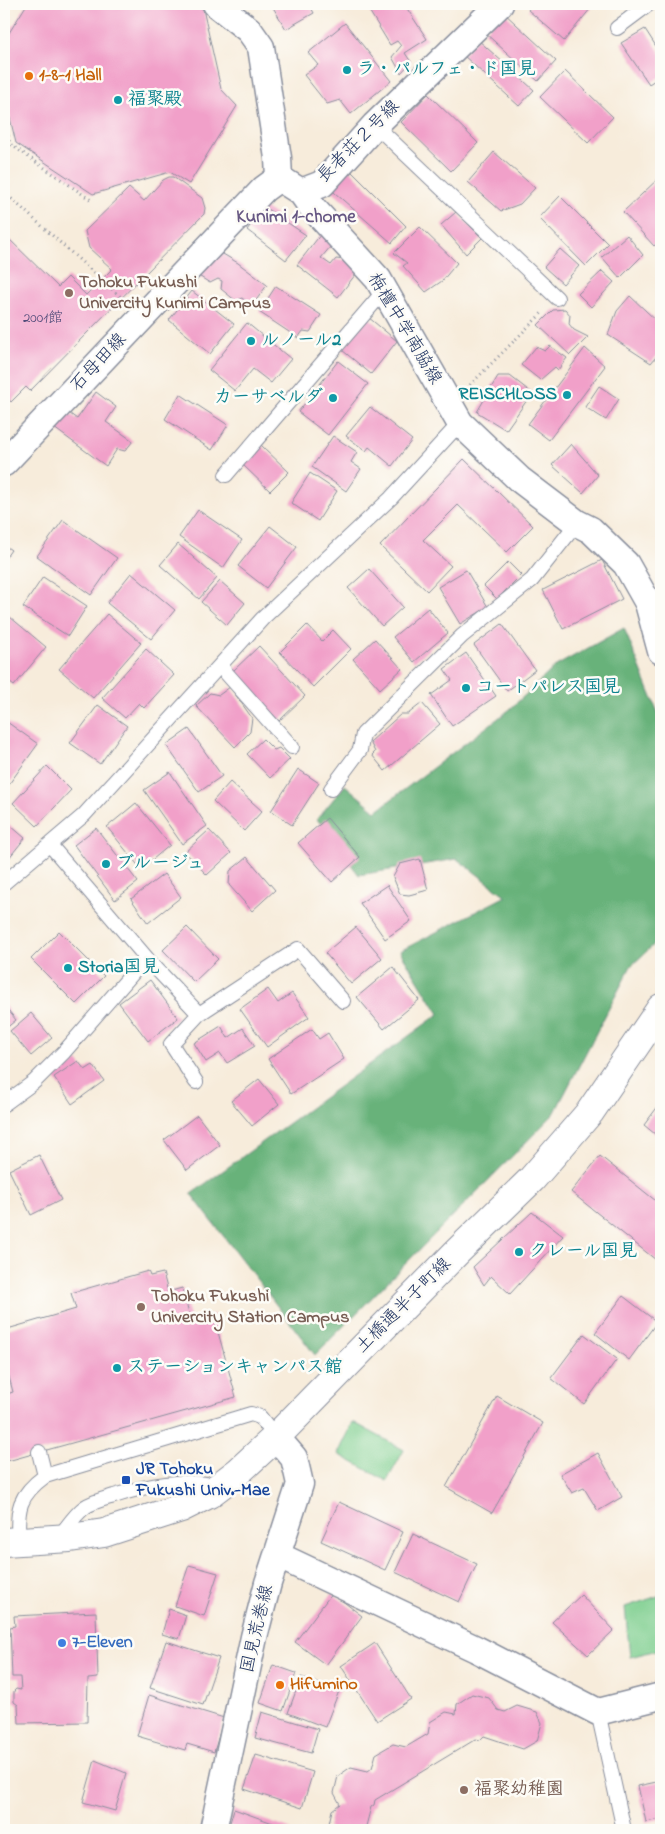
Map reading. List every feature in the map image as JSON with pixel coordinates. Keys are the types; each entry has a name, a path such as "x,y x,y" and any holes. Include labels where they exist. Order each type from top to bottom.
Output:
{"street":[{"path":"216,4 249,30 261,47 278,158 279,178"},
{"name":"長者荘２号線","path":"301,192 322,184 375,125 500,4"},
{"name":"栴檀中学南脇線","path":"279,178 301,192 378,279 455,414 519,479 577,523 591,530 626,564 648,603 661,651"},
{"name":"石母田線","path":"4,464 264,189 279,178"},
{"name":"土橋通半子町線","path":"12,1542 104,1533 141,1522 180,1508 220,1486 238,1472 276,1437 457,1252 532,1179 590,1112 661,1008"},
{"name":"国見荒巻線","path":"213,1830 254,1637 277,1555 300,1484 294,1458 276,1437"},
{"path":"277,1555 476,1649 598,1712 661,1696"}],"lane":[{"path":"617,28 649,4"},
{"path":"375,125 557,298"},
{"path":"226,475 384,291"},
{"path":"4,883 84,815 263,618 391,498 455,414"},
{"path":"331,789 360,750 363,734 462,636 532,580 577,523"},
{"path":"220,666 292,747"},
{"path":"50,845 146,958 199,1014"},
{"path":"196,1082 171,1044 199,1014 298,949 342,1001"},
{"path":"4,1104 40,1076 64,1052 146,958"},
{"path":"12,1542 21,1501 30,1487 45,1476 250,1414 260,1417 276,1437"},
{"path":"39,1452 45,1476"},
{"path":"598,1712 624,1830"}],"path":[{"path":"4,116 10,144 91,200"},
{"path":"4,192 143,316"},
{"path":"455,414 557,298"},
{"path":"4,1379 9,1378"}],"green space":[{"path":"624,628 661,720 661,938 631,966 554,1114 315,1355 191,1194 439,1014 400,951 506,896 457,859 359,875 317,819 345,785 376,811 509,710 556,666"},
{"path":"353,1422 404,1450 387,1481 338,1454"},
{"path":"661,1595 661,1649 630,1657 625,1607"}],"building":[{"name":"福聚殿","path":"27,4 194,4 203,9 221,89 237,106 189,184 170,172 93,194 16,143 4,93 4,41"},
{"path":"271,4 309,4 314,13 286,29"},
{"path":"365,4 404,4 427,39 405,53 411,62 401,73 392,57 401,46 397,41 390,45"},
{"path":"533,4 585,4 591,8 564,41 528,10"},
{"path":"503,12 556,61 538,81 484,32"},
{"name":"ラ・パルフェ・ド国見","path":"345,23 391,81 351,114 340,100 327,104 304,75 318,65 308,53"},
{"path":"645,29 661,54 661,76 649,84 621,43"},
{"path":"477,39 534,90 519,106 463,55"},
{"path":"565,71 613,117 588,143 540,97"},
{"path":"428,94 478,143 451,171 401,122"},
{"path":"494,152 535,188 520,204 501,211 468,182"},
{"path":"347,167 406,226 392,243 327,186"},
{"path":"661,176 661,239 654,246 623,212"},
{"path":"173,177 202,198 205,208 204,214 30,391 26,387 11,402 4,394 4,234 58,287 68,277 86,295 112,269 89,248 85,231 129,188 144,201 163,180"},
{"path":"560,196 608,244 586,266 539,218"},
{"path":"264,207 306,235 286,260 247,230"},
{"path":"456,212 482,238 466,254 441,225"},
{"path":"420,227 457,263 442,281 426,292 403,266 407,263 394,253"},
{"path":"324,230 336,240 321,258 331,265 336,259 346,260 359,270 338,297 297,265"},
{"path":"627,235 643,255 620,278 602,257"},
{"path":"213,248 238,263 267,285 252,306 242,298 236,301 221,289 222,281 218,279 210,283 197,275"},
{"path":"560,249 579,266 563,284 544,267"},
{"path":"602,271 614,282 591,307 578,294"},
{"path":"276,286 321,315 310,332 303,331 298,338 259,312"},
{"path":"192,291 234,324 210,354 169,320"},
{"path":"630,296 661,325 661,351 651,363 608,335 617,311"},
{"path":"565,309 570,315 569,324 574,330 588,337 570,355 538,325 553,310"},
{"path":"368,317 397,341 371,374 342,350"},
{"name":"ルノール2","path":"247,323 291,359 271,383 253,369 235,391 209,370"},
{"path":"550,346 567,358 558,370 555,367 540,380 521,365 536,347 545,351"},
{"name":"REISCHLOSS","path":"585,348 605,366 549,440 528,424"},
{"name":"カーサベルダ","path":"338,361 368,384 328,435 298,412"},
{"path":"498,376 510,376 532,393 506,430 477,412"},
{"path":"599,386 619,399 606,420 585,407"},
{"path":"96,392 116,407 106,422 133,441 125,451 117,449 106,466 50,425 62,408 77,419"},
{"path":"180,394 228,425 212,450 165,419"},
{"path":"370,407 412,440 392,466 369,447 366,451 346,436"},
{"path":"333,436 357,452 351,462 361,469 346,491 312,467"},
{"path":"571,444 598,475 583,493 552,465"},
{"path":"261,445 289,472 270,491 242,464"},
{"path":"464,459 533,526 507,552 458,505 423,540 451,566 427,591 380,546"},
{"path":"310,473 337,491 318,521 291,503"},
{"path":"198,510 242,540 223,568 179,537"},
{"path":"63,520 117,558 91,595 37,556"},
{"path":"270,526 297,547 266,588 238,566"},
{"path":"178,544 217,578 199,599 160,565"},
{"path":"4,545 11,550 4,560"},
{"path":"602,560 622,599 563,629 543,590"},
{"path":"508,562 521,575 497,599 484,586"},
{"path":"369,569 403,607 382,626 348,588"},
{"path":"466,570 488,607 460,624 438,587"},
{"path":"131,573 175,610 151,639 107,603"},
{"path":"43,577 87,606 68,636 23,607"},
{"path":"220,581 245,603 227,625 201,602"},
{"path":"428,608 448,633 414,662 393,637"},
{"path":"4,612 46,647 14,686 4,678"},
{"path":"107,614 141,643 93,698 59,669"},
{"path":"502,624 535,670 507,691 474,645"},
{"path":"307,625 322,641 333,630 351,649 313,687 280,652"},
{"path":"375,639 402,669 380,689 353,659"},
{"path":"259,646 305,696 279,721 233,671"},
{"path":"146,649 174,675 144,708 139,703 125,718 102,698"},
{"name":"コートパレス国見","path":"466,653 496,696 452,726 431,695 452,680 444,669"},
{"path":"230,687 252,718 250,732 235,747 196,706 210,693 219,695"},
{"path":"422,703 440,724 385,771 372,755 375,752 370,742 401,714 408,714"},
{"path":"98,705 127,726 100,764 70,743"},
{"path":"7,722 38,744 4,791 4,726"},
{"path":"189,729 222,776 199,792 166,745"},
{"path":"263,739 274,750 279,748 290,759 270,778 247,754"},
{"path":"47,766 71,790 37,826 13,803"},
{"path":"298,769 319,783 292,825 271,811"},
{"path":"170,772 207,826 182,844 144,790"},
{"path":"230,782 262,811 244,831 213,801"},
{"path":"136,803 170,845 141,869 107,827"},
{"path":"327,818 360,857 332,882 298,843"},
{"path":"4,820 25,838 4,864"},
{"name":"ブルージュ","path":"96,828 138,882 115,900 74,845"},
{"path":"209,830 231,853 207,875 185,852"},
{"path":"247,857 275,890 252,911 229,885 230,871"},
{"path":"420,859 428,890 409,895 400,894 393,877 400,864"},
{"path":"164,874 181,897 148,923 131,899"},
{"path":"387,885 411,921 385,939 360,903"},
{"path":"187,927 218,959 194,982 163,950"},
{"path":"356,927 382,958 351,984 325,953"},
{"name":"Storia国見","path":"59,931 104,976 76,1004 31,959"},
{"path":"393,967 419,1000 384,1029 357,997"},
{"path":"150,980 178,1018 148,1041 119,1003"},
{"path":"268,989 278,1003 292,993 309,1017 267,1047 240,1009"},
{"path":"4,1005 16,1020 4,1030"},
{"path":"31,1013 52,1038 31,1056 10,1031"},
{"path":"221,1026 228,1038 243,1028 255,1046 227,1063 220,1053 206,1062 194,1043"},
{"path":"312,1029 319,1039 328,1033 344,1059 291,1094 268,1059"},
{"path":"78,1061 85,1070 93,1065 104,1081 72,1104 54,1077"},
{"path":"259,1079 279,1104 252,1126 231,1101"},
{"path":"659,1105 661,1107 661,1139 644,1125"},
{"path":"197,1115 220,1145 187,1170 164,1140"},
{"path":"39,1155 61,1200 31,1215 9,1170"},
{"path":"600,1156 661,1205 661,1264 571,1192"},
{"name":"クレール国見","path":"532,1212 563,1236 510,1294 491,1276 484,1285 473,1267"},
{"name":"ステーションキャンパス館","path":"148,1271 150,1276 163,1273 168,1292 182,1288 191,1320 213,1314 236,1397 4,1462 4,1395 13,1392 4,1358 4,1330 76,1309 71,1293"},
{"path":"623,1296 657,1322 629,1360 595,1333"},
{"path":"584,1334 617,1359 584,1404 551,1378"},
{"path":"497,1396 543,1423 492,1513 446,1487"},
{"path":"598,1453 622,1497 598,1511 584,1488 572,1493 560,1474"},
{"path":"339,1502 403,1532 385,1570 321,1541"},
{"path":"413,1534 477,1564 459,1602 395,1572"},
{"path":"189,1565 218,1573 204,1616 175,1606"},
{"path":"332,1593 362,1616 326,1665 295,1642"},
{"path":"581,1595 614,1630 588,1655 552,1622"},
{"path":"169,1609 186,1615 179,1639 162,1634"},
{"path":"96,1612 98,1678 88,1679 87,1722 19,1723 18,1705 14,1702 14,1691 16,1689 21,1690 20,1677 12,1677 10,1627 15,1626 14,1616"},
{"path":"166,1641 219,1658 203,1705 150,1688"},
{"path":"375,1643 411,1699 377,1721 341,1666"},
{"path":"273,1665 296,1673 283,1711 260,1703"},
{"path":"301,1677 339,1691 325,1727 288,1713"},
{"path":"472,1694 489,1698 498,1710 505,1712 517,1706 537,1712 542,1723 537,1741 523,1749 484,1736 480,1740 476,1739 375,1800 374,1805 371,1807 365,1830 329,1830 332,1810 340,1804 334,1793 338,1776 351,1767 368,1771 372,1768 376,1754 393,1744 406,1747 428,1734 430,1722 446,1712 456,1714 457,1704"},
{"path":"149,1695 224,1718 214,1752 187,1744 185,1750 137,1736"},
{"path":"262,1712 318,1729 311,1753 255,1738"},
{"path":"256,1755 313,1772 302,1808 244,1789"},
{"path":"95,1760 126,1773 115,1811 83,1802"},
{"path":"661,1781 661,1819 646,1822 638,1786"},
{"path":"234,1809 292,1830 242,1830 229,1826"}],"place":[{"name":"ラ・パルフェ・ド国見","path":"347,70"},
{"name":"1-8-1 Hall","path":"29,76"},
{"name":"福聚殿","path":"118,100"},
{"name":"Tohoku Fukushi Univercity Kunimi Campus","path":"69,293"},
{"name":"ルノール2","path":"251,341"},
{"name":"REISCHLOSS","path":"567,395"},
{"name":"カーサベルダ","path":"333,398"},
{"name":"コートパレス国見","path":"466,688"},
{"name":"ブルージュ","path":"106,864"},
{"name":"Storia国見","path":"68,968"},
{"name":"クレール国見","path":"519,1252"},
{"name":"Tohoku Fukushi Univercity Station Campus","path":"141,1307"},
{"name":"ステーションキャンパス館","path":"117,1368"},
{"name":"JR Tohoku Fukushi Univ.-Mae","path":"126,1480"},
{"name":"7-Eleven","path":"62,1643"},
{"name":"Hifumino","path":"280,1685"},
{"name":"福聚幼稚園","path":"464,1790"}],"district":[{"name":"Kunimi 1-chome","path":"296,217"}]}
